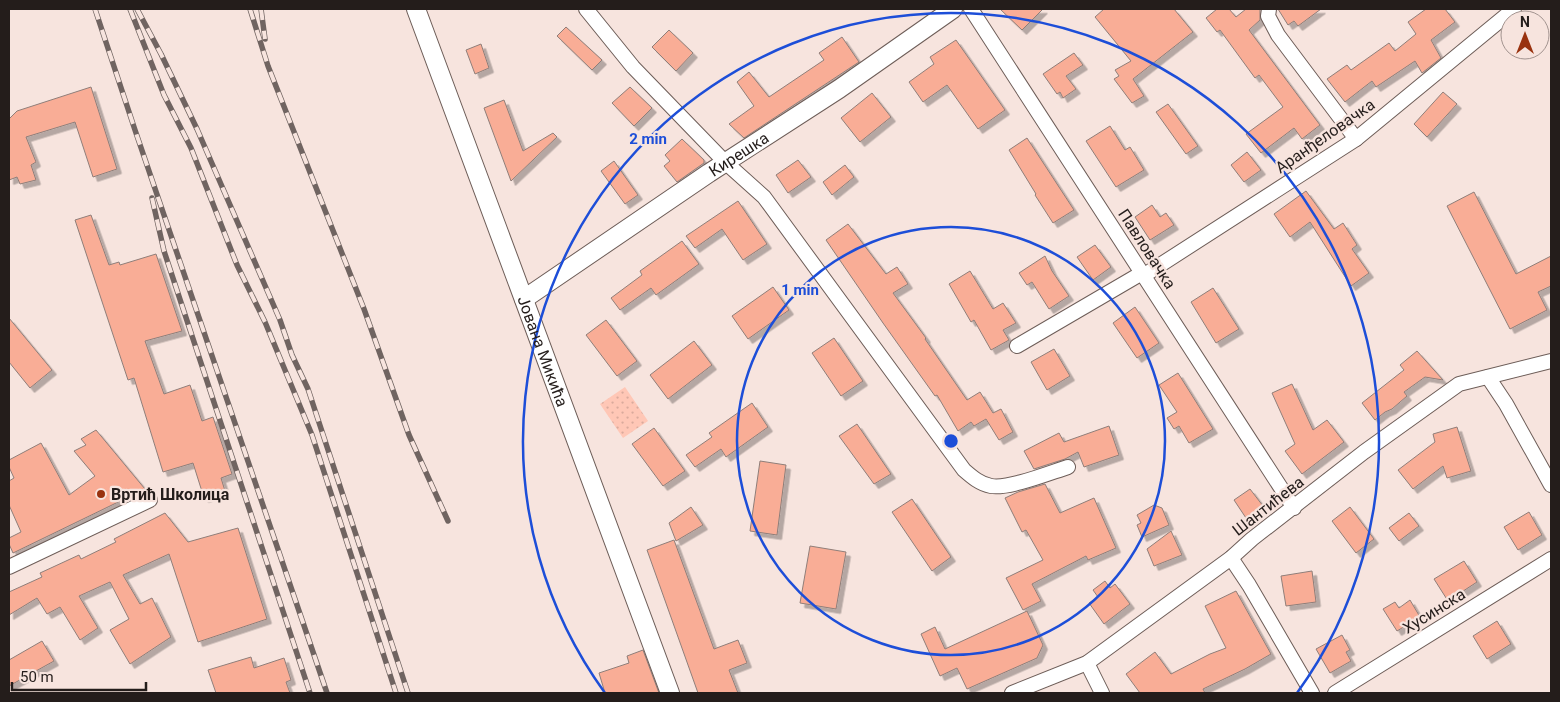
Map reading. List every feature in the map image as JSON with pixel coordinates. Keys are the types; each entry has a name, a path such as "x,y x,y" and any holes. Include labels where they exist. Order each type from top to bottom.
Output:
{"street":[{"name":"Јована Микића","path":"416,9 670,693"},
{"path":"586,9 633,67 725,162 764,197 970,476 976,481 991,486 1008,485 1068,467"},
{"name":"Кирешка","path":"524,299 725,162 839,89 953,9"},
{"name":"Павловачка","path":"971,9 1294,508"},
{"path":"1269,9 1268,16 1278,35 1356,139"},
{"name":"Аранђеловачка","path":"1017,346 1143,274 1356,139 1514,9"},
{"name":"Шантићева","path":"1012,693 1087,664 1231,558 1252,539 1364,452 1459,384 1551,361"},
{"path":"1488,377 1506,404 1551,485"},
{"path":"9,567 150,500"},
{"path":"1231,558 1249,585 1312,693"},
{"name":"Хусинска","path":"1335,693 1551,559"},
{"path":"1087,664 1102,693"}],"shaded area":[{"path":"625,387 648,421 623,438 600,404"}],"building":[{"path":"1000,9 1043,9 1022,30"},
{"path":"1104,9 1174,9 1193,32 1133,79 1144,96 1132,103 1114,79 1119,76 1115,70 1131,61 1095,17"},
{"path":"1217,9 1229,9 1236,17 1246,9 1260,9 1260,20 1249,30 1320,125 1302,139 1294,128 1261,153 1246,134 1283,107 1259,75 1255,78 1220,30 1217,32 1206,18"},
{"path":"1278,9 1321,9 1298,26 1294,21 1288,25"},
{"path":"1426,9 1445,9 1455,22 1431,40 1441,58 1422,73 1415,61 1376,87 1372,81 1345,102 1327,79 1347,65 1351,70 1389,43 1395,51 1416,34 1408,22"},
{"path":"566,27 602,60 592,70 557,36"},
{"path":"669,30 693,53 676,71 652,47"},
{"path":"842,37 859,62 744,138 729,124 754,106 737,82 749,72 769,97 824,60 819,53"},
{"path":"956,40 1005,110 978,129 947,85 923,102 909,82 934,64 930,57"},
{"path":"481,44 489,68 475,74 466,50"},
{"path":"1074,53 1083,65 1066,76 1076,89 1063,98 1060,92 1057,94 1043,74"},
{"path":"91,87 117,169 93,177 75,122 26,137 36,162 31,165 36,180 20,184 17,177 9,180 9,119 17,111"},
{"path":"630,87 652,108 634,126 612,103"},
{"path":"1443,92 1457,104 1427,137 1414,124"},
{"path":"872,93 891,117 860,142 841,118"},
{"path":"504,100 523,151 553,133 557,137 511,181 484,108"},
{"path":"1168,104 1198,146 1186,154 1156,112"},
{"path":"1110,126 1125,150 1130,147 1144,170 1116,187 1086,141"},
{"path":"1027,138 1074,210 1053,223 1009,150"},
{"path":"682,139 704,160 704,163 677,182 664,166 670,161 665,155"},
{"path":"1247,152 1261,170 1244,182 1231,165"},
{"path":"798,160 811,177 788,193 776,175"},
{"path":"614,161 638,195 625,204 601,171"},
{"path":"845,165 854,177 832,195 823,182"},
{"path":"1306,191 1334,229 1343,223 1357,245 1352,249 1369,273 1351,286 1310,222 1290,237 1274,214"},
{"path":"1474,192 1516,274 1551,256 1551,286 1538,292 1547,310 1510,329 1447,206"},
{"path":"738,201 767,244 743,260 722,229 695,248 686,236"},
{"path":"1152,205 1160,217 1166,213 1174,225 1150,240 1135,217"},
{"path":"91,215 109,265 119,262 120,265 156,254 182,331 145,341 164,394 190,385 202,421 213,417 232,474 221,478 225,491 204,498 193,463 163,472 134,378 128,380 75,220"},
{"path":"848,224 886,274 897,267 908,284 893,293 926,338 967,400 980,392 993,413 1001,409 1013,432 999,440 986,419 974,426 971,422 958,431 937,395 935,396 826,240"},
{"path":"682,241 699,264 656,295 651,288 620,310 611,298 642,275 640,271"},
{"path":"1095,245 1111,267 1093,280 1077,257"},
{"path":"1045,256 1052,271 1069,296 1049,309 1032,282 1027,285 1019,273"},
{"path":"970,271 993,309 1003,303 1016,323 1003,330 1009,340 991,350 974,320 971,322 949,284"},
{"path":"773,287 789,310 748,339 732,316"},
{"path":"1213,288 1239,329 1216,343 1191,302"},
{"path":"1135,307 1159,343 1137,358 1113,323"},
{"path":"9,318 52,370 30,388 9,362"},
{"path":"606,320 637,361 617,376 586,335"},
{"path":"834,338 863,381 841,396 812,353"},
{"path":"694,341 712,365 668,399 650,375"},
{"path":"1054,349 1070,376 1047,390 1031,362"},
{"path":"1417,351 1443,380 1425,377 1404,392 1407,396 1392,409 1375,420 1362,403 1404,370 1400,365"},
{"path":"1178,373 1213,429 1189,443 1179,426 1174,429 1167,418 1177,412 1159,385"},
{"path":"1292,384 1313,430 1327,420 1344,442 1302,474 1285,451 1295,444 1272,393"},
{"path":"752,403 768,427 726,457 721,449 695,467 686,455 712,437 709,433"},
{"path":"857,424 891,474 874,484 839,436"},
{"path":"1109,426 1119,455 1084,467 1078,452 1065,459 1034,469 1024,451 1059,433 1064,442"},
{"path":"1457,427 1471,471 1447,478 1443,466 1413,489 1398,470 1435,442 1433,434"},
{"path":"654,428 685,471 663,486 632,444"},
{"path":"96,430 145,489 13,553 9,544 9,538 21,532 9,505 9,481 14,478 9,467 9,460 41,443 69,495 95,476 74,451 86,445 81,439"},
{"path":"760,461 786,465 777,535 750,531"},
{"path":"1045,484 1060,513 1094,498 1116,548 1088,560 1086,556 1032,584 1041,601 1023,610 1006,578 1043,560 1026,530 1022,532 1005,498"},
{"path":"1250,489 1263,506 1246,518 1234,500"},
{"path":"912,499 951,557 932,571 892,512"},
{"path":"1154,505 1162,508 1169,525 1142,537 1137,525 1141,523 1137,515"},
{"path":"691,507 703,525 676,541 669,523"},
{"path":"1350,507 1374,539 1356,553 1332,521"},
{"path":"1529,512 1542,535 1518,550 1504,527"},
{"path":"165,513 188,542 238,528 267,619 198,642 169,554 123,575 140,604 152,598 171,637 130,664 110,630 129,619 110,582 79,596 98,628 80,640 60,607 47,614 37,598 9,615 9,592 42,577 40,573 79,555 81,559 116,542 114,539"},
{"path":"1409,513 1419,526 1399,541 1389,528"},
{"path":"1171,531 1182,555 1154,566 1147,549"},
{"path":"674,540 714,649 738,640 747,663 729,670 738,693 698,693 647,550"},
{"path":"810,546 846,552 836,609 800,603"},
{"path":"1464,561 1477,582 1448,601 1434,579"},
{"path":"1312,571 1316,602 1286,606 1281,576"},
{"path":"1105,581 1110,588 1115,584 1130,604 1104,624 1089,603 1098,597 1093,590"},
{"path":"1236,591 1271,654 1203,689 1205,693 1140,693 1126,674 1155,652 1171,674 1226,648 1205,606"},
{"path":"1410,600 1420,617 1397,631 1383,609 1395,602 1399,608"},
{"path":"1027,611 1043,645 1037,658 967,689 957,668 940,676 921,634 935,627 945,649"},
{"path":"1497,621 1511,644 1487,659 1473,636"},
{"path":"1342,635 1350,650 1346,652 1351,661 1330,673 1316,649"},
{"path":"42,641 54,661 9,686 9,660"},
{"path":"643,650 659,693 605,693 599,673 629,663 627,656"},
{"path":"251,657 254,668 284,658 291,680 286,682 290,693 216,693 208,670"}],"railway":[{"path":"95,9 327,693"},
{"path":"130,9 164,95 191,148 237,265 265,322 312,435 396,693"},
{"path":"137,9 197,129 308,389 408,693"},
{"path":"250,9 268,66 364,309 409,435 448,521"},
{"path":"261,9 265,39"},
{"path":"152,198 164,251 310,693"}],"place":[{"name":"Вртић Школица","path":"101,494"}]}
